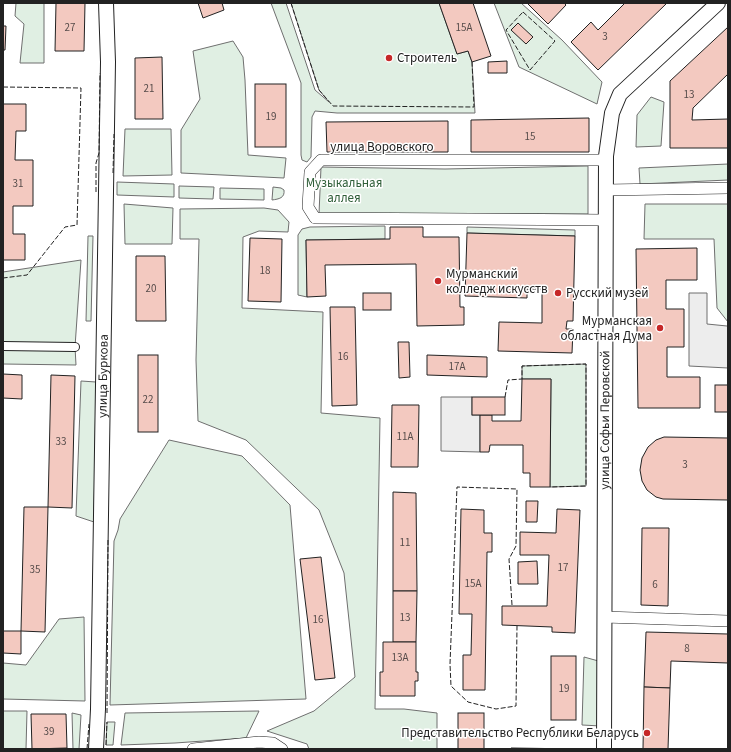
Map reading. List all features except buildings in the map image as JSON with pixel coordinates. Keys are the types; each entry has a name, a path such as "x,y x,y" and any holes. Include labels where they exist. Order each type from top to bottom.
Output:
{"street":[{"name":"улица Буркова","path":"96,749 108,62 106,3"},
{"name":"улица Софьи Перовской","path":"604,749 605,190 606,160 612,113 620,94 718,3"},
{"name":"улица Воровского","path":"605,220 315,218 308,207 310,172 321,160 606,160"},
{"path":"605,190 728,188"},
{"path":"3,346 75,347"},
{"path":"604,617 728,621"},
{"path":"193,749 259,742 274,743 282,749"}],"green space":[{"path":"16,3 44,3 44,63 20,63 24,24 15,16"},
{"name":"Строитель","path":"271,3 286,3 315,90 329,102 319,90 291,3 439,3 457,54 468,51 472,62 475,113 337,113 315,111 312,117 311,157 307,162 302,160 301,83"},
{"path":"494,3 521,3 562,40 602,82 597,104 519,67"},
{"path":"233,41 243,57 248,155 286,158 284,178 181,173 181,130 200,99 193,51"},
{"path":"651,97 664,102 661,146 636,147 637,115"},
{"path":"125,129 171,129 172,175 123,176"},
{"path":"728,164 728,180 640,184 639,168"},
{"name":"Музыкальная аллея","path":"588,166 588,214 319,214 321,167 445,169"},
{"path":"117,182 174,184 174,197 117,195"},
{"path":"179,186 214,187 213,199 179,198"},
{"path":"273,187 284,190 284,195 279,199 272,200"},
{"path":"220,188 264,189 264,200 220,199"},
{"path":"124,204 173,208 172,244 125,244"},
{"path":"645,204 728,204 728,322 717,308 714,239 644,239"},
{"path":"264,208 278,210 289,222 288,232 259,231 243,237 242,308 323,312 321,413 380,418 375,709 404,709 437,713 437,749 309,749 307,744 267,731 314,711 355,677 344,573 319,510 246,440 198,421 196,360 199,239 180,239 180,209"},
{"path":"385,226 385,239 306,240 307,297 298,295 298,235 302,229 310,227"},
{"path":"467,227 575,230 575,236 467,233"},
{"path":"88,236 93,236 91,321 86,321"},
{"path":"81,260 75,347 76,365 3,364 3,272"},
{"path":"586,364 586,486 550,487 551,379 522,379 522,366"},
{"path":"81,381 96,382 94,522 76,516"},
{"path":"169,440 242,456 290,505 306,699 110,705 114,541 120,519"},
{"path":"84,617 85,701 3,699 3,663 26,665 59,619"},
{"path":"584,657 602,662 601,726 582,725"},
{"path":"3,711 27,711 26,749 3,749"},
{"path":"259,711 246,738 121,745 125,713"},
{"path":"72,713 81,715 79,749 73,749"},
{"path":"107,722 115,722 113,745 106,745"}],"shaded area":[{"path":"689,293 707,293 707,324 728,327 728,368 689,366"},
{"path":"441,397 472,397 472,415 480,415 480,452 441,451"}],"fence":[{"path":"291,3 319,90 333,106 474,107 472,62"},
{"path":"523,12 555,41 530,70 506,30 523,12"},
{"path":"96,192 96,163 99,153 100,73"},
{"path":"3,87 81,88 77,225 65,227 27,275 3,278"},
{"path":"113,173 114,134"},
{"path":"505,397 508,380 522,379 522,366 586,364 586,486 550,487"},
{"path":"512,605 509,559 516,546 517,489 457,487 450,664 451,686 468,702 496,709 516,706 517,626"},
{"path":"107,713 108,540"},
{"path":"106,745 107,722"},
{"path":"87,749 89,724"}],"place":[{"name":"Строитель","path":"389,58"},
{"name":"Мурманский колледж искусств","path":"438,281"},
{"name":"Русский музей","path":"558,293"},
{"name":"Мурманская областная Дума","path":"660,328"},
{"name":"Представительство Республики Беларусь","path":"647,733"}]}
